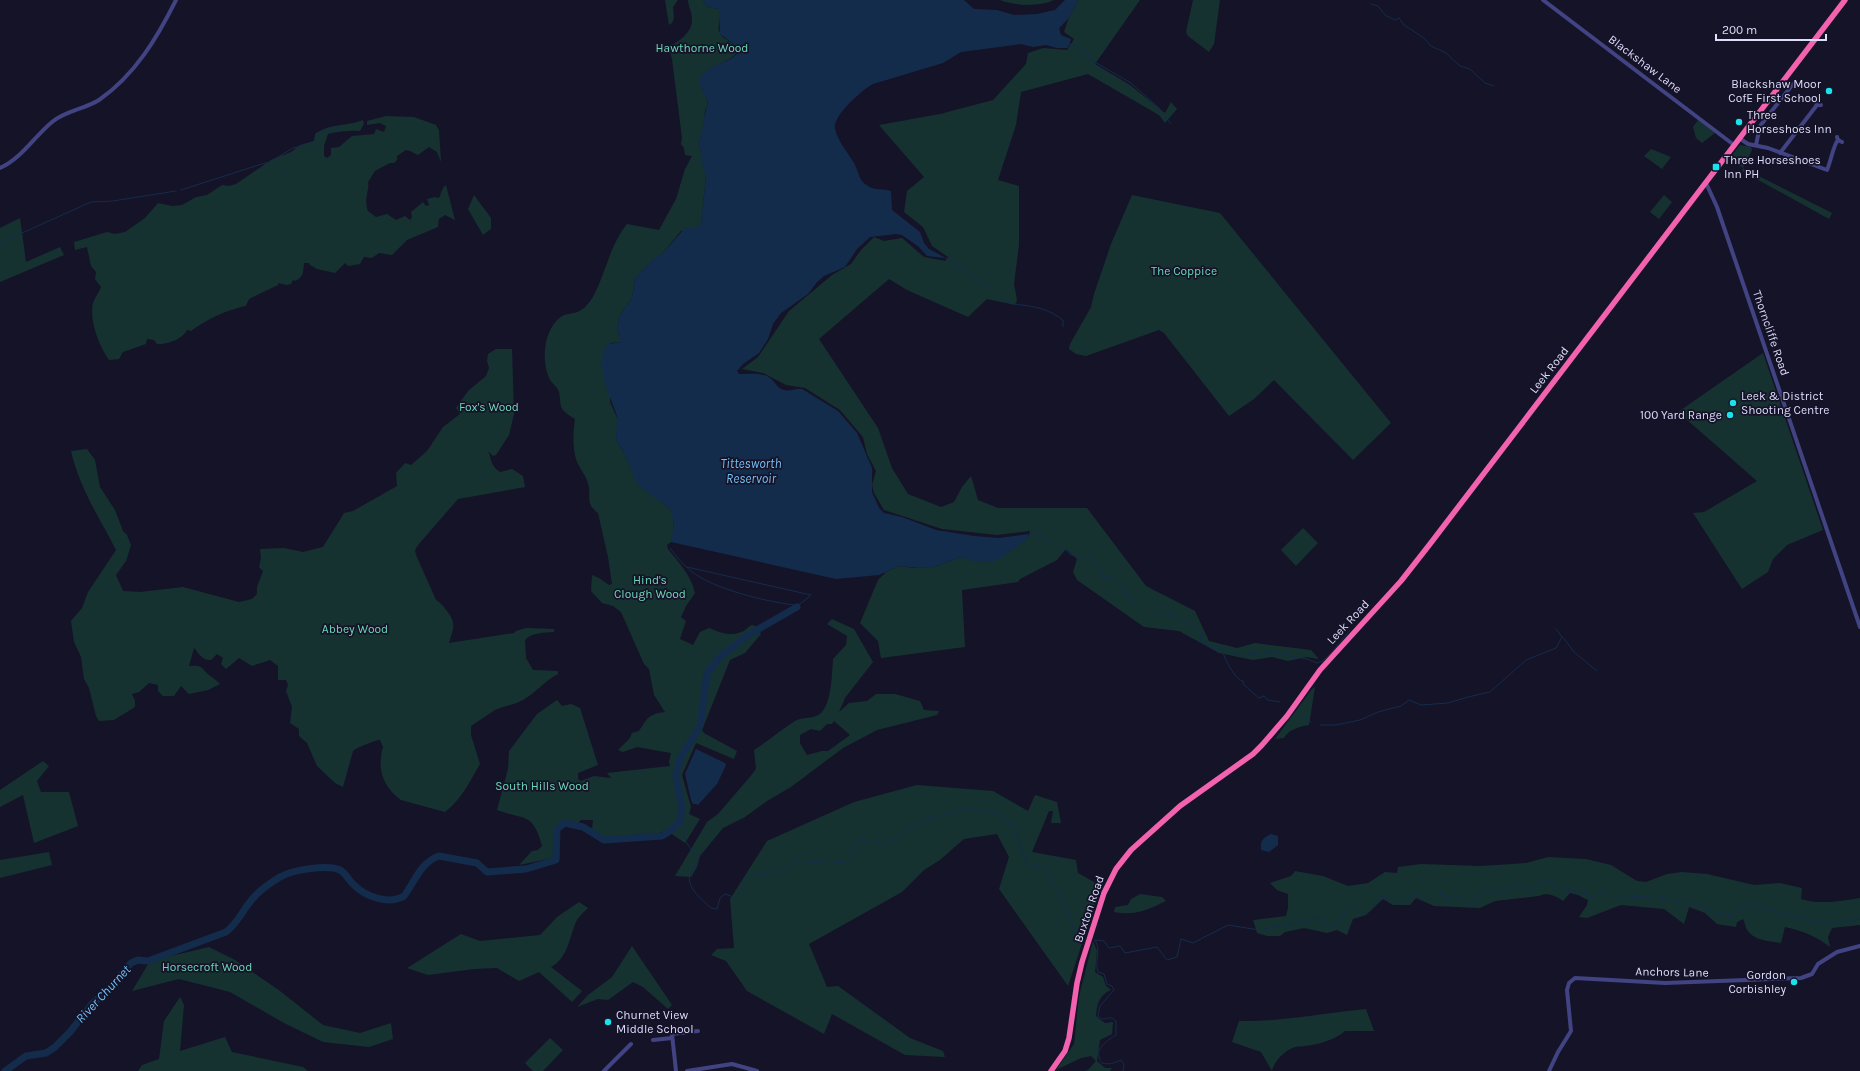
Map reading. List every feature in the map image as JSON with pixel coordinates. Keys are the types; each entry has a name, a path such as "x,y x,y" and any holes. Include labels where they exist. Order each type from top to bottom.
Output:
{"highway":[{"name":"Leek Road","path":"1262,745 1288,716 1323,665 1415,562 1845,0"},
{"name":"Buxton Road","path":"1051,1071 1065,1051 1069,1038 1076,983 1104,893 1116,869 1131,850 1180,806 1253,754 1262,745"}],"street":[{"path":"0,168 14,160 54,121 98,101 121,83 152,46 176,0"},
{"name":"Blackshaw Lane","path":"1543,0 1734,145"},
{"path":"1756,145 1760,126 1794,85"},
{"path":"1780,153 1818,104"},
{"path":"1739,138 1748,144 1756,145 1828,170 1833,156 1834,146 1839,139"},
{"name":"Thorncliffe Road","path":"1706,183 1719,214 1860,627"},
{"name":"Anchors Lane","path":"1549,1071 1558,1052 1571,1031 1567,990 1569,983 1574,978 1666,983 1801,978 1812,974 1818,964 1837,952 1860,946"},
{"path":"676,1071 672,1034 698,1031"},
{"path":"653,1040 672,1038"},
{"path":"604,1071 631,1044"},
{"path":"687,1071 732,1064 757,1071"},
{"path":"716,1066 717,1071"}],"green space":[{"name":"Hawthorne Wood","path":"665,0 678,0 673,7 674,18 672,23 669,25"},
{"name":"Hind's Clough Wood","path":"688,0 703,0 706,6 719,9 719,31 723,37 735,45 739,51 731,58 708,70 701,88 706,96 708,104 705,111 703,129 698,144 701,150 706,176 701,224 696,229 681,231 662,254 653,260 635,278 632,298 619,317 617,332 620,336 620,342 610,343 610,402 618,420 616,439 632,468 661,502 671,510 674,530 671,542 667,545 668,549 688,575 695,593 686,606 681,617 686,621 680,639 693,645 700,632 709,628 733,634 746,630 752,625 758,627 761,634 745,653 730,660 702,730 704,733 737,751 734,759 696,743 682,775 691,807 689,814 700,819 685,843 666,830 659,833 605,837 592,829 593,820 581,820 578,823 566,821 556,828 556,843 553,858 519,865 532,851 538,850 542,846 539,835 531,822 527,819 497,810 508,769 509,751 537,714 557,700 562,706 571,704 580,708 598,765 578,773 578,779 581,781 594,776 611,778 607,773 670,766 669,762 671,753 637,747 623,752 618,750 630,738 632,733 639,731 649,717 665,712 654,695 649,669 644,664 621,612 613,606 602,603 591,591 592,575 609,585 612,584 608,557 598,513 591,506 588,483 576,459 573,435 575,419 566,413 561,407 558,390 550,380 546,368 545,351 548,335 556,321 563,315 580,311 586,307 592,298 616,241 627,224 659,230 676,199 685,169 692,156 685,155 684,148 681,144 682,138 672,59 668,46 681,39 690,28 692,16"},
{"path":"1000,0 1054,0 1041,4 1027,5 1013,4"},
{"path":"1078,0 1140,0 1095,64 1130,85 1165,113 1171,102 1177,109 1165,123 1159,115 1088,74 1021,92 1016,125 998,180 1019,186 1019,245 1014,284 1017,300 1015,305 987,299 968,317 907,290 889,279 819,339 878,428 892,468 908,494 941,507 954,502 962,487 971,476 978,500 998,508 1087,508 1146,586 1195,611 1209,641 1237,648 1255,643 1311,650 1319,659 1306,657 1288,661 1272,657 1253,660 1219,653 1179,631 1144,627 1077,580 1073,572 1077,559 1066,549 1057,560 1020,579 1018,582 962,590 965,647 881,658 878,641 860,623 878,580 886,572 899,566 915,568 934,567 961,557 978,561 998,559 1027,538 1030,531 997,535 942,529 884,510 874,493 872,485 876,471 867,454 863,437 840,410 805,388 786,385 763,373 742,369 758,357 789,311 832,275 851,264 861,250 874,237 884,241 902,238 924,257 945,261 948,257 932,246 923,227 904,212 907,191 924,177 879,125 940,114 993,100 1026,64 1028,53 1043,48 1067,50 1074,39 1064,32"},
{"path":"1193,0 1220,0 1214,44 1209,52 1188,36 1186,32"},
{"path":"386,116 414,117 436,125 439,130 441,162 437,152 429,147 418,155 406,150 397,156 397,160 394,163 390,163 375,171 368,182 366,202 368,211 376,217 387,214 396,220 405,216 410,220 412,217 411,212 423,202 426,206 429,205 427,199 435,197 439,198 443,188 446,185 455,220 445,215 439,219 438,227 407,240 392,255 379,253 372,258 364,257 360,264 348,266 345,263 335,273 317,269 309,263 304,263 302,276 295,281 293,280 291,284 287,285 278,283 278,285 249,299 246,306 217,316 191,331 187,330 182,336 174,341 165,344 157,344 154,340 147,339 146,344 123,352 119,359 109,360 98,340 92,317 93,303 101,287 95,279 96,272 91,266 87,247 75,250 74,242 107,232 115,234 125,232 145,218 158,203 172,206 182,205 196,197 207,195 222,185 229,186 236,184 271,160 291,152 300,145 314,141 315,134 327,128 363,120 364,124 360,131 344,131 328,134 324,146 324,156 327,158 331,155 331,148 339,147 352,136 374,134 376,129 384,132 386,126 380,123 367,125 367,121"},
{"path":"1698,120 1715,133 1702,143 1696,138 1693,127"},
{"path":"1740,145 1751,147 1752,150 1743,168 1729,159"},
{"path":"1651,149 1671,157 1662,169 1644,156"},
{"path":"1743,168 1832,213 1829,219 1742,171"},
{"path":"474,195 491,218 491,229 483,235 468,209"},
{"name":"The Coppice","path":"1132,195 1220,213 1391,423 1353,460 1274,380 1254,399 1229,416 1164,333 1159,330 1086,356 1076,354 1069,349 1070,344 1091,307 1111,244"},
{"path":"1664,195 1672,202 1659,219 1650,212"},
{"path":"20,218 26,262 60,247 64,255 0,282 0,228"},
{"name":"Abbey Wood","path":"496,349 512,349 514,414 509,435 496,455 493,456 488,451 493,464 500,472 512,469 523,476 525,487 458,499 415,550 436,600 443,606 452,620 453,630 449,643 514,633 526,628 554,629 554,632 535,634 525,640 526,658 533,670 558,671 558,674 523,700 495,710 471,726 471,735 480,764 465,790 451,807 445,812 401,800 395,795 385,783 381,769 381,755 383,747 380,740 366,744 353,751 343,787 335,783 317,766 307,743 299,736 299,729 290,723 292,707 286,691 288,685 286,680 278,680 278,666 270,660 252,666 239,658 226,669 221,664 223,658 217,654 211,660 208,660 201,656 194,648 189,666 201,667 220,684 208,690 189,694 181,686 174,696 163,696 158,691 158,685 149,683 139,692 132,694 135,701 135,707 114,720 99,721 96,716 89,688 84,679 81,657 74,642 71,621 82,608 88,592 116,550 84,489 71,451 87,449 95,460 100,487 115,510 123,531 127,535 131,545 126,561 116,575 123,591 140,592 183,587 239,602 252,599 257,594 257,587 263,571 259,567 261,558 260,549 284,548 303,552 323,547 344,513 353,511 397,486 396,473 405,463 411,465 427,451 443,427 460,414 456,408 468,391 486,376 489,368 487,361 488,354"},
{"path":"1763,353 1823,530 1787,545 1773,559 1768,572 1742,589 1693,513 1704,512 1757,481 1678,412"},
{"path":"1303,528 1318,543 1296,566 1281,550"},
{"path":"832,619 854,629 873,662 845,698 839,712 849,703 867,701 876,694 895,694 920,701 924,710 939,711 937,715 877,730 843,748 791,787 767,801 745,817 723,828 700,856 697,867 691,877 675,876 707,822 718,814 756,769 754,750 795,721 816,716 821,713 825,707 830,691 833,659 846,645 847,636 827,624","holes":["834,721 850,735 828,751 807,755 800,743 800,735 811,729 820,731 827,724 832,724"]},
{"path":"1315,687 1309,725 1291,730 1284,738 1275,739 1312,689"},
{"path":"43,761 49,766 37,781 41,792 69,792 78,826 34,843 23,795 0,807 0,790"},
{"path":"917,785 993,791 1028,811 1035,795 1057,802 1061,823 1051,823 1053,811 1049,811 1032,852 1076,860 1078,873 1101,886 1068,986 999,889 1009,857 997,834 964,839 940,860 924,870 902,892 809,944 827,987 838,986 910,1038 943,1051 945,1057 905,1055 832,1014 824,1034 747,991 726,961 711,955 717,949 734,948 730,899 767,841 854,802"},
{"path":"49,852 52,865 0,878 0,860"},
{"path":"1548,857 1586,859 1611,865 1637,881 1646,882 1667,874 1682,872 1707,874 1754,885 1780,883 1802,888 1801,899 1808,901 1830,902 1860,898 1860,925 1832,928 1828,937 1830,947 1809,934 1785,927 1781,943 1762,940 1753,936 1746,928 1743,919 1737,922 1736,927 1717,924 1705,913 1689,907 1684,924 1664,909 1621,905 1587,918 1579,917 1587,905 1588,900 1570,893 1563,901 1554,896 1545,894 1495,901 1480,908 1434,906 1416,898 1410,905 1393,905 1383,899 1366,915 1353,919 1347,935 1337,930 1327,933 1304,928 1285,932 1280,936 1267,936 1257,933 1253,920 1286,916 1288,908 1288,894 1277,890 1270,883 1291,876 1295,871 1323,876 1348,886 1368,883 1385,872 1397,873 1398,867 1421,864 1479,866 1497,865 1526,863"},
{"path":"1140,894 1162,897 1166,901 1135,913 1114,912 1115,907 1128,905 1131,899"},
{"path":"579,902 588,908 577,920 565,953 557,963 551,967 582,991 572,1002 539,972 519,981 497,968 474,969 428,975 407,968 461,934 480,941 540,935 557,917"},
{"path":"1093,941 1097,951 1095,972 1103,977 1106,986 1111,990 1104,994 1099,1000 1096,1016 1105,1023 1113,1022 1112,1034 1100,1040 1097,1061 1105,1068 1112,1068 1110,1071 1084,1071 1088,1070 1096,1061 1091,1056 1081,1058 1056,1070 1074,1044 1079,996"},
{"path":"632,946 672,1005 668,1009 643,987 633,982 608,1000 598,999 577,1007 588,995 612,977"},
{"name":"Horsecroft Wood","path":"209,947 235,960 280,991 323,1025 360,1033 391,1023 393,1039 369,1047 323,1042 284,1023 230,992 179,979 132,991 150,961"},
{"path":"180,997 184,1005 180,1051 225,1037 232,1052 303,1067 308,1071 138,1071 142,1065 159,1059 164,1021"},
{"path":"1366,1009 1374,1031 1345,1031 1326,1042 1295,1047 1280,1056 1272,1071 1261,1052 1232,1042 1239,1021 1287,1019"},
{"path":"550,1038 563,1050 543,1071 533,1071 525,1063"}],"water":[{"name":"Tittesworth Reservoir","path":"703,0 964,0 974,9 997,10 1014,15 1037,14 1055,10 1065,0 1078,0 1069,18 1059,28 1061,35 1071,39 1068,48 1057,48 1046,45 1033,47 1021,44 961,52 943,63 873,84 862,91 843,110 835,124 836,133 840,142 854,163 860,178 871,188 891,191 892,210 920,232 924,243 929,249 946,258 927,256 919,247 902,235 896,234 870,237 857,249 845,267 824,276 817,282 808,294 781,313 773,324 768,339 759,353 743,364 737,371 739,374 767,376 779,388 784,390 789,391 802,389 838,411 857,433 872,468 872,492 879,508 884,513 902,517 936,530 974,536 998,538 1029,534 1026,540 1001,558 992,562 975,562 961,557 934,567 919,568 899,566 879,575 836,579 671,542 674,526 671,510 637,484 627,459 616,439 617,416 605,384 601,362 603,352 608,344 620,342 620,336 617,332 619,317 632,298 635,278 656,257 662,254 684,229 689,227 695,229 701,224 706,176 702,164 701,150 698,144 708,104 707,98 700,84 701,77 710,68 735,56 739,51 735,45 720,34 719,9 706,6"},
{"path":"696,749 725,763 726,765 717,784 697,806 697,804 693,804 691,800 685,774"},
{"path":"1271,834 1278,836 1278,845 1269,852 1261,850 1263,840"}],"waterway":[{"path":"1371,4 1378,6 1385,15 1395,20 1399,18 1404,25 1424,38 1431,46 1446,53 1460,66 1470,69 1485,83 1494,86"},
{"path":"1069,44 1080,48 1093,61 1131,83 1158,107 1171,124"},
{"path":"181,190 268,163 293,148 306,145 309,147 321,132 341,127"},
{"path":"0,245 22,233 91,202 113,201 176,191"},
{"path":"946,258 991,288 1004,300 1010,303 1049,311 1063,320 1063,327"},
{"path":"1029,536 1034,532 1042,536 1054,547 1065,549 1071,555 1088,558 1099,566 1102,577 1110,576 1125,593 1129,593 1129,597 1133,603 1141,604 1151,614 1154,612 1158,614 1173,614 1178,618 1188,621 1198,629 1202,630 1200,638 1210,648 1222,649"},
{"path":"670,548 688,569 701,578 741,594 795,605"},
{"path":"687,567 811,595"},
{"name":"River Churnet","path":"799,605 810,596"},
{"name":"River Churnet","path":"5,1071 26,1056 46,1053 55,1047 70,1032 92,1004 108,990 131,963 138,960 148,961 226,932 236,922 256,895 272,882 286,874 310,869 334,868 342,871 352,883 365,893 385,900 392,900 404,896 423,867 439,856 477,863 487,872 526,869 556,860 557,829 565,823 583,827 604,840 662,836 670,831 680,821 682,808 676,777 677,769 681,757 700,726 707,673 720,657 748,635 797,607"},
{"path":"1320,725 1336,725 1360,720 1378,712 1401,706 1409,700 1421,705 1448,703 1490,692 1526,660 1556,648 1562,637 1556,629"},
{"path":"1280,702 1268,700 1264,696 1259,698 1243,684 1243,681 1240,680 1230,668 1222,649 1241,656 1273,652 1307,659 1317,663 1323,661 1350,630"},
{"path":"1563,637 1574,652 1597,671"},
{"path":"1300,716 1311,722"},
{"path":"680,821 684,827 686,842 696,855 698,862 691,873 689,880 690,885 711,908 717,909 720,898 725,894 736,898 751,877 783,870 796,861 820,863 827,861 844,863 848,860 855,843 862,840 887,844 920,821 969,808 996,813 1005,818 1015,830 1028,866 1040,867 1046,870 1065,903 1073,927 1078,932 1086,935"},
{"path":"1095,940 1104,941 1109,948 1120,946 1125,953 1157,947 1167,960 1177,957 1181,939 1193,943 1228,925 1259,930 1324,917 1328,928 1341,921 1345,911 1366,912 1383,896 1396,902 1407,900 1416,894 1430,900 1439,891 1449,901 1459,895 1464,902 1476,902 1482,889 1501,894 1517,884 1529,893 1538,886 1538,879 1553,882 1557,892 1571,890 1596,898 1605,888 1615,898 1643,896 1688,902 1730,917 1749,903 1798,918 1830,924 1860,919"},
{"path":"1095,940 1098,949 1098,972 1104,974 1107,984 1112,986 1114,990 1100,1006 1098,1016 1103,1019 1112,1018 1116,1021 1116,1035 1102,1046 1099,1058 1102,1063 1107,1064 1121,1060 1124,1064 1123,1071"}],"place":[{"name":"Blackshaw Moor CofE First School","path":"1829,91"},
{"name":"Three Horseshoes Inn","path":"1739,122"},
{"name":"Three Horseshoes Inn PH","path":"1716,167"},
{"name":"Leek & District Shooting Centre","path":"1733,403"},
{"name":"100 Yard Range","path":"1730,415"},
{"name":"Gordon Corbishley","path":"1794,982"},
{"name":"Churnet View Middle School","path":"608,1022"}],"park label":[{"name":"Fox's Wood","path":"489,407"},
{"name":"South Hills Wood","path":"542,786"}]}
